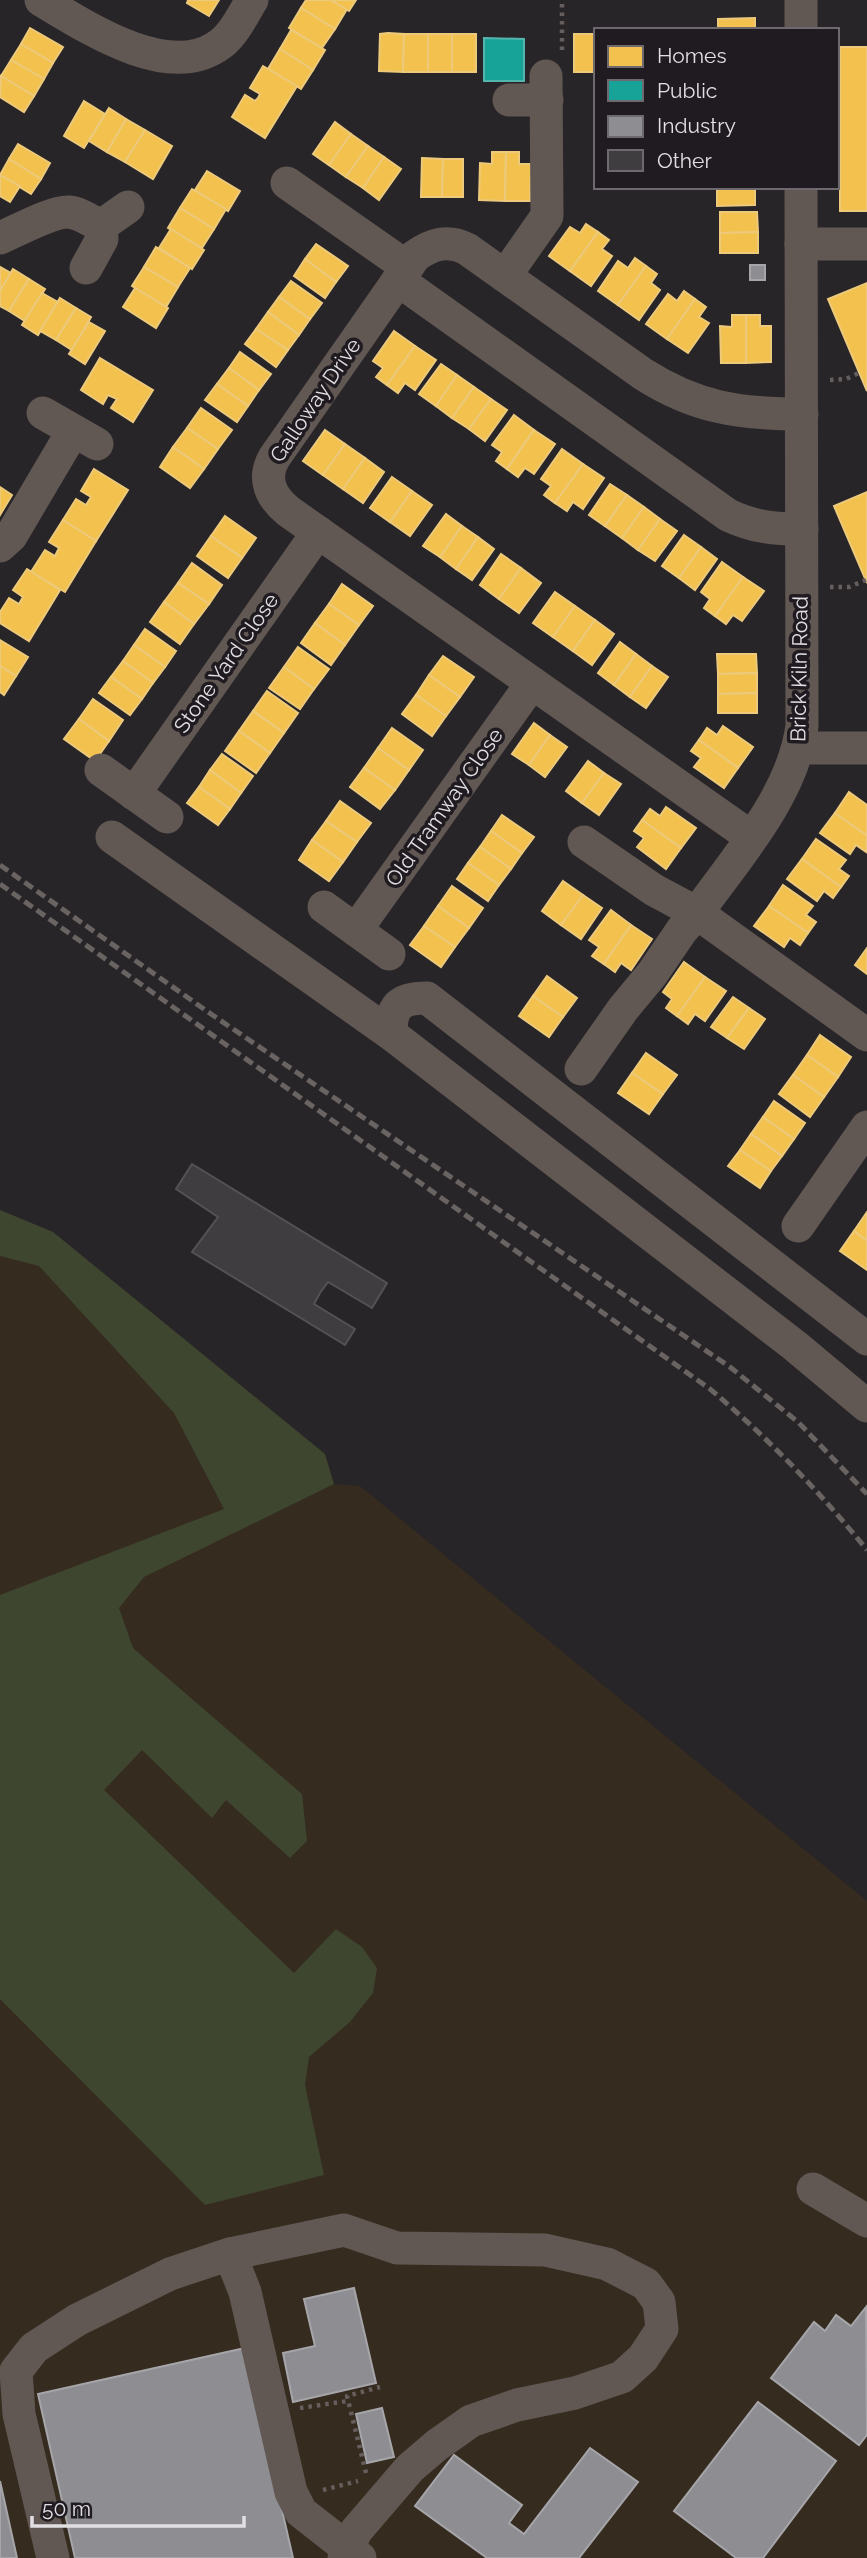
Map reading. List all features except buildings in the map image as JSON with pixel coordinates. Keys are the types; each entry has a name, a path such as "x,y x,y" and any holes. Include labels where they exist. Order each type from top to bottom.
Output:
{"street":[{"path":"41,0 106,38 135,50 188,58 219,46 252,0"},
{"path":"801,0 801,28"},
{"path":"505,276 547,216 547,88 509,100"},
{"path":"287,183 403,274 728,514 745,523 766,529 802,529"},
{"name":"Brick Kiln Road","path":"581,1069 623,1009 652,974 681,930 697,913 782,792 799,748 802,726 801,189"},
{"path":"101,226 128,207"},
{"path":"0,238 53,215 69,212 101,226"},
{"path":"86,268 102,239 101,226"},
{"name":"Galloway Drive","path":"751,837 277,502 269,483 269,466 415,256 440,243 450,243 467,249 668,389 701,403 729,410 802,414"},
{"path":"801,244 867,244"},
{"path":"0,546 11,536 85,437 43,413"},
{"name":"Stone Yard Close","path":"134,794 318,532"},
{"name":"Old Tramway Close","path":"356,930 532,684"},
{"path":"799,748 867,748"},
{"path":"101,770 167,817"},
{"path":"112,837 391,1034 794,1345 867,1406"},
{"path":"584,842 654,890 697,913 867,1035"},
{"path":"324,907 389,954"},
{"path":"391,1034 391,1017 398,1004 411,998 428,998 867,1339"},
{"path":"798,1226 867,1128"},
{"path":"813,2189 867,2221"},
{"path":"53,2558 19,2414 16,2371 34,2348 77,2320 170,2274 230,2254 344,2230 397,2248 545,2250 607,2264 646,2284 659,2302 662,2329 643,2358 622,2376 575,2393 517,2405 471,2421 437,2445 410,2468 356,2531 351,2555 302,2512 291,2492 245,2292 230,2254"}],"path":[{"path":"320,2490 368,2478 346,2396 380,2387"},
{"path":"292,2409 348,2401"}],"shaded area":[{"path":"0,1210 53,1232 325,1454 334,1484 360,1486 867,1901 867,2558 0,2558"}],"green space":[{"path":"0,1210 53,1232 325,1454 334,1484 144,1577 119,1608 133,1648 302,1794 307,1841 290,1858 226,1800 212,1818 142,1750 104,1790 294,1973 336,1929 362,1947 377,1968 373,1993 350,2022 309,2057 305,2085 324,2175 205,2205 0,1999 0,1595 224,1509 174,1413 39,1266 0,1256"}],"railway":[{"path":"0,865 211,1014 730,1367 798,1422 867,1494"},
{"path":"0,884 710,1389 792,1466 867,1550"}]}
